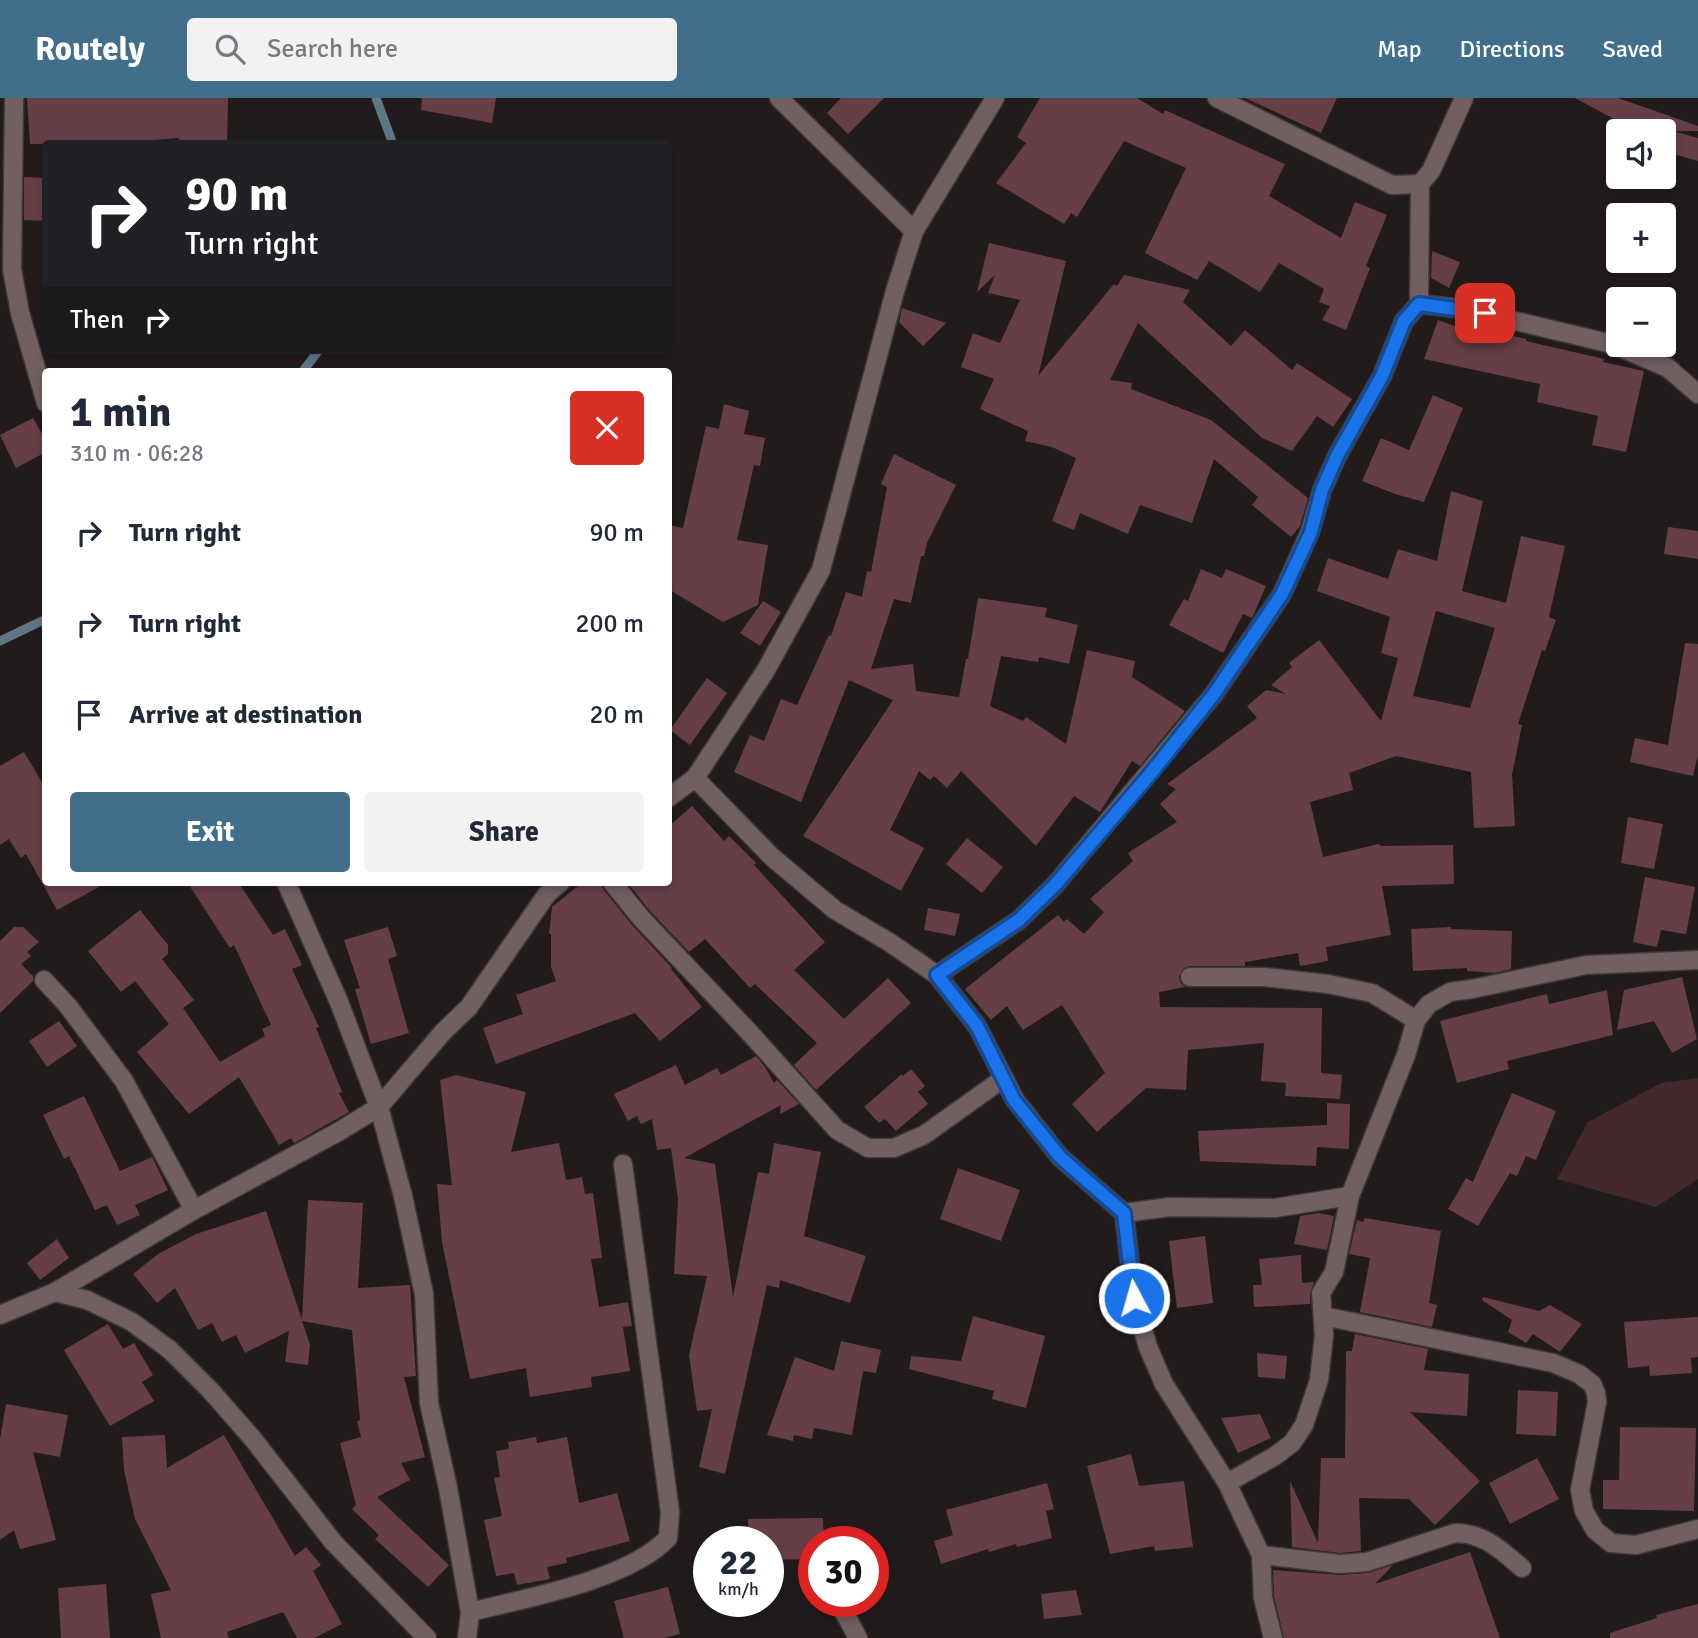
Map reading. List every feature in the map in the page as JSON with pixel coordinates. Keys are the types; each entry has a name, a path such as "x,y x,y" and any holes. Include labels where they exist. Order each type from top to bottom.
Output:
{"street":[{"path":"14,98 12,269 20,313 42,389"},
{"path":"779,98 914,230"},
{"path":"672,795 695,778 766,670 821,570 914,230 995,98"},
{"path":"1217,98 1392,185 1420,184"},
{"path":"937,975 1019,920 1055,885 1151,773 1214,694 1282,594 1311,532 1322,490 1337,456 1382,376 1404,321 1419,304 1420,184 1431,172 1464,98"},
{"path":"1419,304 1465,309 1612,344 1668,369 1698,394"},
{"path":"695,778 772,857 835,910 937,975 977,1026 1014,1100 1060,1157 1124,1213 1134,1298 1148,1347 1164,1384 1227,1483 1261,1555 1262,1598 1273,1638"},
{"path":"288,886 339,1002 379,1107 403,1196 424,1294 429,1403 448,1488 470,1612 467,1638"},
{"path":"0,1315 55,1293 194,1210 379,1107 443,1032 469,1007 547,894 556,886"},
{"path":"614,886 837,1130 868,1148 894,1148 924,1135 1004,1078"},
{"path":"1227,1483 1275,1456 1292,1443 1304,1424 1319,1380 1324,1335 1321,1293 1334,1272 1350,1196 1406,1055 1416,1020 1429,1004 1450,992 1586,965 1698,960"},
{"path":"1190,977 1264,977 1328,984 1372,993 1416,1020"},
{"path":"44,980 68,1006 124,1081 194,1210"},
{"path":"470,1612 622,1570 656,1551 668,1538 670,1512 623,1164"},
{"path":"1124,1213 1168,1207 1275,1208 1350,1196"},
{"path":"55,1293 87,1300 132,1322 170,1350 253,1439 334,1543 427,1638"},
{"path":"1323,1316 1553,1363 1579,1374 1592,1384 1597,1402 1580,1490 1584,1511 1595,1530 1611,1544 1636,1545 1698,1530"},
{"path":"1261,1555 1340,1564 1367,1562 1455,1532 1487,1539 1522,1568"},
{"path":"847,1617 858,1638"}],"shaded area":[{"path":"1698,1078 1698,1179 1656,1207 1557,1179 1588,1122 1661,1083"}],"building":[{"path":"27,98 228,98 227,140 42,140 42,144 30,144"},
{"path":"422,98 496,98 492,123 421,110"},
{"path":"841,98 884,98 848,134 827,113"},
{"path":"1040,98 1137,98 1163,114 1165,110 1285,164 1269,196 1341,238 1355,202 1387,215 1366,266 1370,268 1346,330 1322,320 1330,306 1319,302 1324,289 1279,263 1260,292 1209,261 1197,280 1145,253 1186,168 1124,141 1077,217 1071,213 1064,224 996,183 1026,143 1017,137"},
{"path":"1245,98 1337,98 1321,133"},
{"path":"1575,98 1618,98 1698,126 1698,131 1676,131 1676,119 1614,119"},
{"path":"1676,132 1698,138 1698,161 1676,155"},
{"path":"24,177 42,178 42,221 24,220"},
{"path":"989,243 1066,261 1038,376 1124,275 1190,290 1183,302 1231,346 1245,330 1292,370 1297,363 1352,399 1333,427 1317,416 1292,451 1262,438 1138,323 1110,380 1132,383 1131,389 1211,420 1308,498 1300,526 1291,537 1252,505 1258,497 1214,459 1192,523 1140,505 1128,534 1080,513 1074,530 1052,521 1076,458 1052,447 1025,441 1028,431 980,409 994,379 961,367 973,333 1000,343 1020,300 988,293 995,275 977,292"},
{"path":"1432,251 1460,262 1449,288 1431,278"},
{"path":"902,308 946,323 923,346 899,322"},
{"path":"1438,320 1486,337 1487,330 1644,371 1626,452 1592,445 1598,416 1537,402 1540,384 1424,359"},
{"path":"1433,395 1463,408 1424,502 1362,481 1381,438 1409,450"},
{"path":"724,404 749,411 744,434 765,438 760,466 754,465 737,540 768,545 758,605 723,622 672,591 672,526 683,528 706,426 719,429"},
{"path":"33,418 42,434 42,454 16,468 0,435"},
{"path":"894,454 956,485 927,543 924,556 921,556 911,603 894,599 871,669 913,664 916,691 959,697 978,598 1047,608 1045,617 1078,625 1069,664 1039,657 1038,662 1001,656 990,706 1023,721 1026,717 1066,744 1087,650 1135,661 1132,677 1185,711 1140,766 1132,761 1100,812 1074,796 1036,846 961,771 947,788 934,776 930,780 919,771 890,830 924,848 901,891 803,836 893,700 849,680 801,802 734,772 750,735 764,741 781,699 797,705 829,635 831,636 846,592 862,597 867,571 871,572 887,487 881,484"},
{"path":"1451,491 1483,501 1462,591 1506,603 1521,536 1565,546 1549,617 1556,620 1545,651 1542,650 1518,724 1522,725 1512,775 1515,826 1474,828 1471,772 1396,756 1349,773 1353,790 1310,802 1323,857 1379,844 1453,845 1454,884 1382,886 1391,935 1326,947 1328,961 1300,966 1298,953 1245,962 1245,966 1189,966 1184,968 1179,976 1185,987 1159,992 1160,1007 1322,1008 1321,1073 1342,1075 1340,1099 1285,1096 1286,1083 1261,1081 1264,1043 1188,1050 1186,1090 1146,1088 1097,1132 1072,1104 1105,1073 1062,1005 1023,1030 1007,1006 991,1020 965,989 1058,915 1064,922 1067,919 1084,934 1104,912 1090,899 1133,861 1128,853 1177,822 1160,804 1176,789 1167,784 1257,718 1247,706 1266,690 1286,694 1271,685 1292,667 1289,663 1319,640 1381,721 1398,658 1381,653 1390,617 1317,591 1328,558 1388,579 1398,549 1437,561","holes":["1436,611 1495,628 1470,708 1413,696"]},
{"path":"1668,527 1698,531 1698,559 1664,554"},
{"path":"1201,569 1222,578 1226,569 1266,586 1252,618 1243,614 1223,653 1169,625 1184,599 1188,601"},
{"path":"763,601 781,612 760,646 740,633"},
{"path":"1685,643 1698,644 1698,755 1693,776 1630,762 1635,738 1668,745"},
{"path":"707,678 727,693 690,745 672,732 672,727"},
{"path":"24,752 42,782 42,883 26,854 21,858 9,839 0,845 0,766"},
{"path":"692,806 724,841 729,836 756,863 754,865 825,942 794,970 844,1019 888,978 911,1003 816,1090 794,1065 817,1043 755,984 750,988 705,939 689,952 630,886 672,886 672,824"},
{"path":"1628,817 1663,824 1654,869 1621,863"},
{"path":"967,838 1003,867 982,893 946,864"},
{"path":"1645,877 1695,887 1686,934 1661,930 1657,947 1633,942"},
{"path":"44,886 101,886 57,910"},
{"path":"190,886 241,886 273,935 285,929 302,965 292,969 319,1027 316,1028 342,1092 339,1093 349,1112 294,1143 291,1138 279,1145 239,1077 189,1114 137,1052 169,1024 135,981 121,992 88,951 140,910 168,945 168,954 162,959 194,1000 183,1008 220,1062 265,1036 262,1029 271,1025 234,945 230,948"},
{"path":"578,886 602,886 702,1007 660,1041 635,1013 496,1064 483,1028 523,1014 516,995 556,981 551,967 549,934 552,907"},
{"path":"928,908 960,914 955,936 924,930"},
{"path":"14,927 23,927 39,942 27,952 31,956 21,964 33,976 33,981 0,1013 0,941"},
{"path":"388,927 397,956 388,959 409,1033 371,1044 355,989 360,988 344,940"},
{"path":"1451,927 1512,931 1511,969 1495,973 1467,971 1467,968 1413,971 1411,929"},
{"path":"1682,977 1697,1039 1672,1053 1654,1021 1617,1030 1624,990"},
{"path":"1607,990 1613,1035 1507,1061 1509,1069 1457,1083 1440,1021 1547,994 1549,1004"},
{"path":"59,1021 77,1046 47,1067 29,1041"},
{"path":"756,1056 774,1083 777,1080 799,1104 780,1114 781,1105 684,1158 715,1164 733,1297 758,1172 769,1174 774,1143 821,1152 804,1236 866,1256 850,1303 780,1280 779,1288 767,1285 725,1474 699,1467 712,1409 697,1411 689,1355 707,1276 674,1274 678,1199 671,1148 657,1150 652,1119 641,1124 637,1116 628,1121 614,1094 676,1065 685,1085 717,1068 721,1075"},
{"path":"911,1069 925,1086 918,1092 928,1104 896,1131 885,1119 879,1123 864,1107"},
{"path":"456,1075 526,1092 511,1152 559,1143 566,1180 582,1177 585,1194 593,1193 602,1258 591,1259 599,1307 628,1302 632,1326 623,1327 630,1371 591,1377 592,1387 530,1397 526,1368 470,1379 442,1242 437,1184 452,1185 440,1080"},
{"path":"1512,1093 1556,1111 1536,1160 1526,1156 1517,1176 1510,1173 1478,1226 1448,1209 1466,1178 1473,1182"},
{"path":"84,1096 120,1171 152,1157 168,1190 135,1205 140,1215 117,1225 107,1205 95,1210 69,1156 64,1159 43,1115"},
{"path":"1327,1103 1350,1104 1349,1149 1317,1147 1316,1166 1200,1161 1198,1131 1327,1125"},
{"path":"958,1168 1020,1190 1001,1241 940,1219"},
{"path":"308,1200 363,1203 358,1288 410,1285 416,1376 404,1377 425,1457 401,1463 410,1480 377,1497 449,1565 428,1587 375,1539 379,1535 352,1509 356,1505 340,1443 361,1437 357,1421 360,1420 352,1330 302,1321 310,1345 308,1365 285,1362 289,1331 245,1353 236,1335 222,1342 212,1323 198,1330 175,1288 157,1303 133,1274 158,1254 196,1234 266,1211 302,1320"},
{"path":"1318,1213 1334,1216 1327,1250 1294,1244 1300,1216"},
{"path":"1365,1218 1441,1231 1429,1303 1437,1305 1432,1327 1360,1312 1370,1258 1349,1254 1357,1220 1363,1222"},
{"path":"1205,1236 1213,1303 1177,1308 1169,1241"},
{"path":"57,1239 69,1258 40,1280 27,1263"},
{"path":"1301,1255 1302,1283 1314,1282 1310,1304 1254,1307 1253,1285 1262,1285 1259,1259"},
{"path":"1483,1297 1539,1311 1550,1305 1582,1324 1560,1352 1533,1334 1526,1343 1508,1332 1512,1320 1482,1300"},
{"path":"973,1316 1045,1336 1026,1408 992,1399 994,1391 909,1369 911,1356 961,1361"},
{"path":"1698,1317 1698,1357 1691,1358 1692,1373 1650,1376 1649,1366 1628,1368 1624,1322"},
{"path":"108,1324 123,1349 134,1343 153,1375 142,1382 154,1401 110,1426 64,1350"},
{"path":"1355,1334 1428,1349 1424,1370 1469,1374 1467,1416 1410,1412 1480,1481 1435,1525 1409,1499 1359,1498 1361,1551 1340,1553 1292,1547 1290,1481 1318,1543 1321,1458 1345,1458 1346,1351 1352,1351"},
{"path":"841,1341 881,1350 876,1373 863,1371 852,1435 814,1428 812,1439 794,1435 793,1441 767,1435 795,1357 834,1371"},
{"path":"1257,1353 1287,1356 1285,1379 1258,1377"},
{"path":"1518,1390 1558,1392 1556,1436 1516,1434"},
{"path":"6,1404 68,1415 60,1457 33,1452 56,1540 20,1549 14,1530 0,1540 0,1439"},
{"path":"1260,1414 1271,1438 1238,1453 1221,1418"},
{"path":"1620,1427 1696,1428 1694,1511 1603,1509 1603,1480 1619,1480"},
{"path":"165,1435 167,1468 224,1435 295,1556 306,1547 321,1565 313,1571 342,1624 314,1638 297,1638 283,1612 227,1632 229,1638 161,1638 151,1594 171,1590 135,1519 124,1470 122,1437"},
{"path":"536,1437 537,1443 567,1437 579,1503 617,1493 630,1541 566,1558 567,1563 547,1567 550,1579 517,1585 514,1573 496,1576 484,1520 502,1516 494,1478 500,1477 496,1451 509,1449 508,1442"},
{"path":"1131,1454 1139,1486 1184,1481 1193,1547 1155,1551 1154,1546 1110,1554 1087,1466"},
{"path":"1537,1458 1559,1499 1510,1524 1489,1483"},
{"path":"1047,1483 1054,1509 1046,1511 1052,1538 989,1552 988,1549 941,1564 934,1541 953,1535 946,1510"},
{"path":"823,1518 823,1526 798,1526 798,1559 784,1560 784,1526 748,1526 748,1519"},
{"path":"1470,1552 1500,1638 1284,1638 1274,1596 1273,1570 1341,1575 1368,1573 1393,1565 1375,1584"},
{"path":"106,1584 110,1638 61,1638 58,1588"},
{"path":"668,1587 680,1634 664,1638 624,1638 614,1601"},
{"path":"1076,1590 1082,1615 1044,1619 1041,1594"},
{"path":"1698,1604 1698,1638 1610,1638 1610,1633 1657,1618 1656,1615"}],"waterway":[{"path":"376,98 392,140"},
{"path":"305,368 316,354"},
{"path":"0,641 42,621"}],"route":[{"path":"1134,1298 1124,1213 1060,1157 1014,1100 977,1026 937,975 1019,920 1055,885 1151,773 1214,694 1282,594 1311,532 1322,490 1337,456 1382,376 1404,321 1419,304 1485,313"}]}
